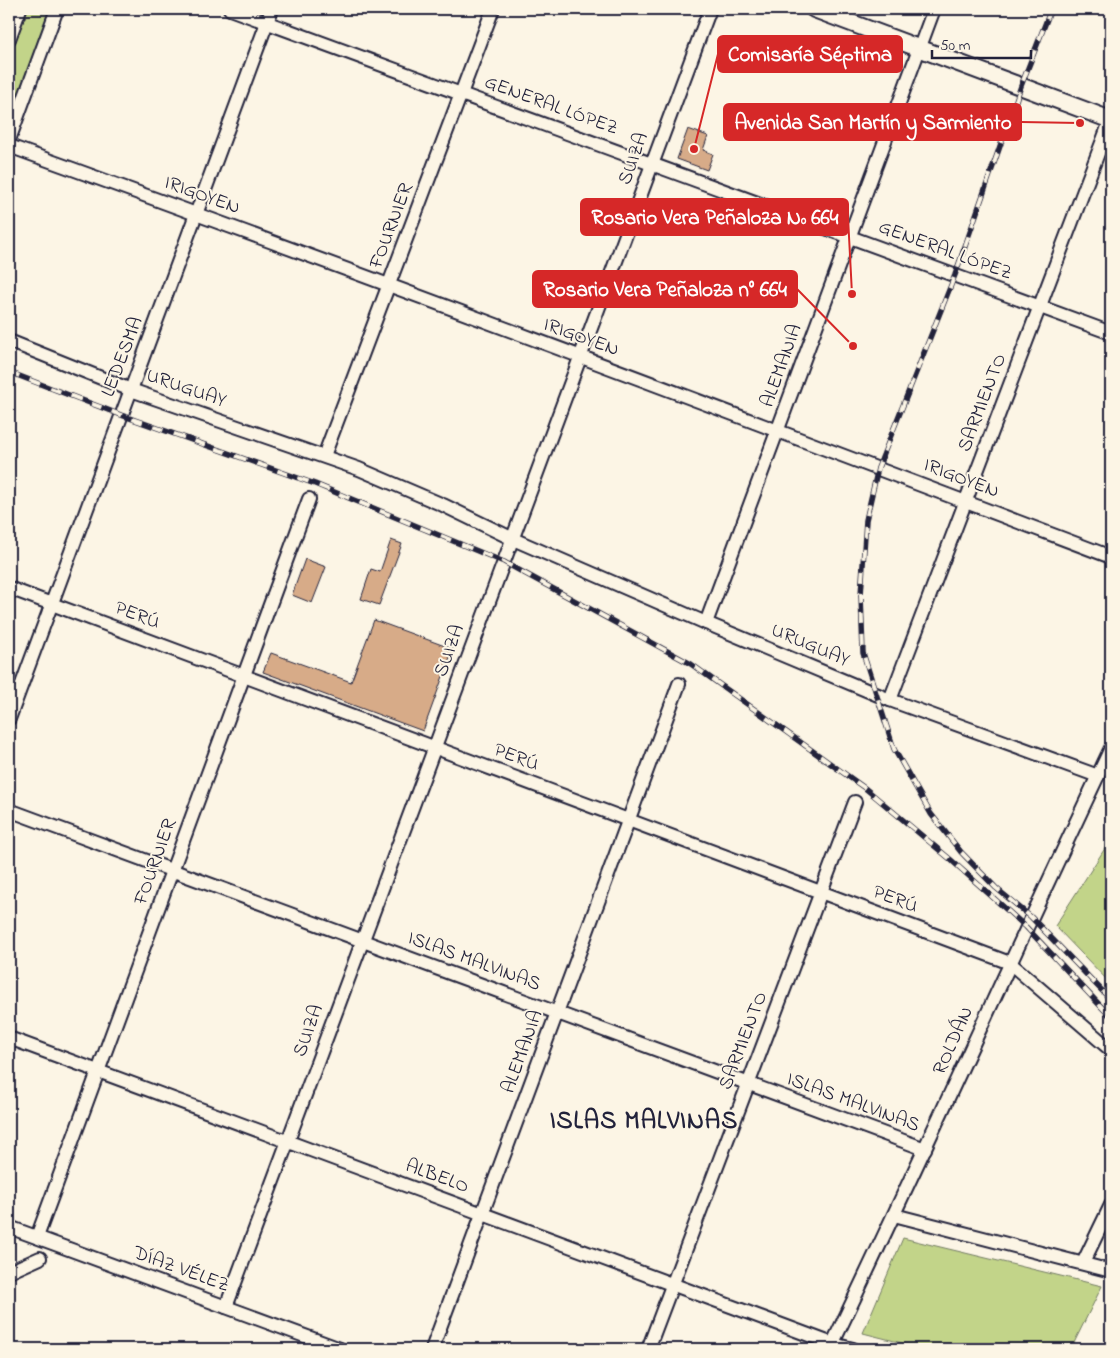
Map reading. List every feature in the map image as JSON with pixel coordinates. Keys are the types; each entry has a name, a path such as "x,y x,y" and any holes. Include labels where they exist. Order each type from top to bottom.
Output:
{"main road":[{"path":"814,9 1111,120"}],"street":[{"path":"9,39 20,9"},
{"path":"9,140 57,9"},
{"name":"GENERAL LÓPEZ","path":"230,9 1111,333"},
{"name":"LEDESMA","path":"9,719 272,9"},
{"name":"FOURNIER","path":"324,456 494,9"},
{"name":"SUIZA","path":"226,1307 710,9"},
{"name":"ALEMANIA","path":"706,623 934,9"},
{"name":"SARMIENTO","path":"890,700 1111,120"},
{"name":"IRIGOYEN","path":"9,146 196,213 1111,557"},
{"name":"URUGUAY","path":"9,341 131,390 359,469 443,505 513,539 706,623 890,700 1098,776"},
{"name":"FOURNIER","path":"37,1237 310,499"},
{"name":"PERÚ","path":"9,588 1010,963"},
{"name":"ALEMANIA","path":"432,1349 679,684"},
{"name":"ROLDÁN","path":"831,1346 925,1149 1111,748"},
{"name":"SARMIENTO","path":"648,1349 855,802"},
{"name":"ISLAS MALVINAS","path":"9,810 925,1149"},
{"path":"1010,963 1111,1050"},
{"name":"ALBELO","path":"9,1038 673,1284 831,1346 853,1349"},
{"path":"1083,1264 1111,1205"},
{"path":"894,1215 1111,1271"},
{"name":"DÍAZ VÉLEZ","path":"9,1226 340,1349"},
{"path":"9,1272 40,1258"}],"green space":[{"path":"20,9 57,9 9,140 9,39"},
{"path":"1111,839 1111,984 1055,926"},
{"path":"903,1238 1102,1286 1071,1349 926,1349 863,1333"}],"building":[{"path":"688,129 708,136 703,150 713,154 707,170 677,159"},
{"path":"391,540 402,544 379,605 361,599 371,569 380,572"},
{"path":"305,559 326,567 312,603 292,595"},
{"path":"374,620 453,649 423,731 263,672 271,653 351,682"}],"railway":[{"path":"1051,9 1021,86 955,275 878,468 866,520 861,595 863,653 894,749 931,814 961,852 996,888 1031,917 1111,1000"},
{"path":"9,372 121,415 315,484 504,562 691,664 866,789 950,859 1026,927 1111,1017"}],"place":[{"name":"Avenida San Martín y Sarmiento","path":"1080,123"},
{"name":"Comisaría Séptima","path":"694,149"},
{"name":"Rosario Vera Peñaloza Nº 664","path":"852,294"},
{"name":"Rosario Vera Peñaloza n° 664","path":"853,346"}],"district":[{"name":"ISLAS MALVINAS","path":"644,1122"}]}
